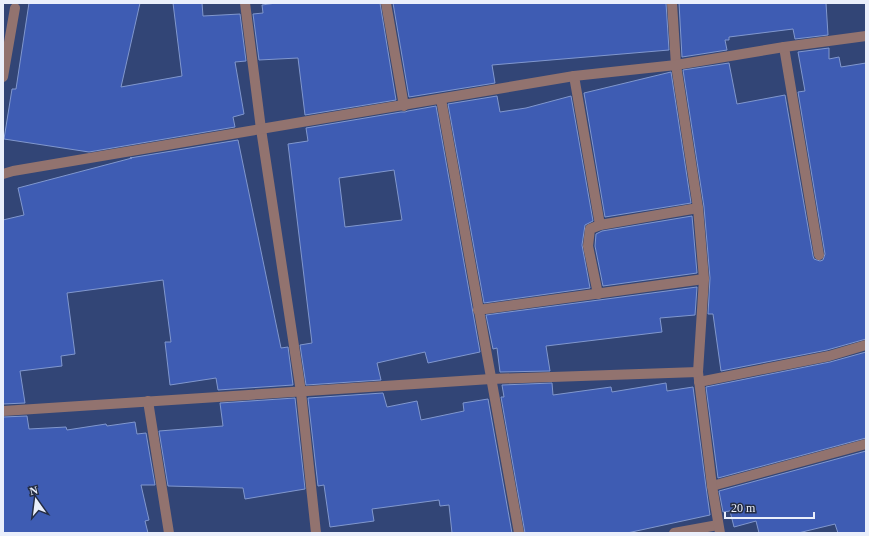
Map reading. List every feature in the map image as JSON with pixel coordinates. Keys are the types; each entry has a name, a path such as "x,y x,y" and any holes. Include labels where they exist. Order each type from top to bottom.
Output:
{"street":[{"path":"245,3 261,128 301,392 316,533"},
{"path":"386,3 404,106"},
{"path":"672,3 676,64 698,208 704,280 699,377 712,486 719,529 674,533"},
{"path":"3,77 15,8"},
{"path":"3,174 261,128 404,106 574,76 676,64 866,36"},
{"path":"784,47 819,255"},
{"path":"574,76 600,225"},
{"path":"441,99 519,533"},
{"path":"598,294 588,246 590,229 600,225 698,208"},
{"path":"478,310 704,280"},
{"path":"3,410 491,379 699,377 829,356 866,345"},
{"path":"148,401 169,533"},
{"path":"712,486 866,444"}],"building":[{"path":"29,3 140,3 121,87 182,76 173,3 202,3 203,16 240,14 246,61 235,62 244,114 233,117 235,127 89,152 4,139 12,89 16,89"},
{"path":"276,3 380,3 396,100 305,115 298,58 259,60 253,14 263,13 262,5"},
{"path":"393,3 666,3 669,50 492,65 495,83 409,97"},
{"path":"679,3 826,3 828,35 795,39 793,29 729,37 729,40 725,40 727,50 682,57"},
{"path":"829,48 829,59 839,57 841,67 866,63 866,339 827,350 721,371 713,314 708,314 710,278 704,207 683,70 729,63 737,104 785,95 813,256 814,259 820,261 823,260 825,254 798,92 805,91 798,52"},
{"path":"671,72 691,203 605,217 584,93"},
{"path":"497,96 500,112 526,108 571,96 593,221 585,225 582,245 590,288 484,303 448,104"},
{"path":"436,106 480,352 428,363 425,352 377,363 381,380 306,385 300,345 312,343 288,144 308,141 306,128","holes":["394,170 402,220 345,227 339,178"]},
{"path":"238,140 281,348 288,347 293,385 218,390 216,378 170,385 165,342 171,342 163,280 67,293 75,354 61,356 62,366 20,371 25,403 3,404 3,220 24,215 18,188 132,158 130,158"},
{"path":"692,216 697,273 603,286 595,246 596,234 602,231"},
{"path":"697,287 695,315 660,318 662,332 546,346 550,371 500,372 497,348 493,349 486,315"},
{"path":"866,352 866,438 718,478 706,387 830,362"},
{"path":"552,383 553,395 611,387 612,392 666,383 667,391 693,387 710,515 627,533 525,533 501,397 504,397 502,385"},
{"path":"383,393 387,407 417,401 421,420 464,411 463,403 488,399 512,533 452,533 449,505 440,506 439,500 372,509 374,521 330,527 324,485 318,486 308,398"},
{"path":"295,398 305,489 245,499 243,488 168,486 159,431 223,426 220,403"},
{"path":"27,416 29,429 66,427 67,430 106,424 107,426 135,422 137,434 146,433 155,485 141,485 149,520 145,521 148,533 3,533 3,417"},
{"path":"866,451 866,533 838,533 835,524 798,533 759,533 756,521 734,527 730,511 723,512 719,491"}]}
